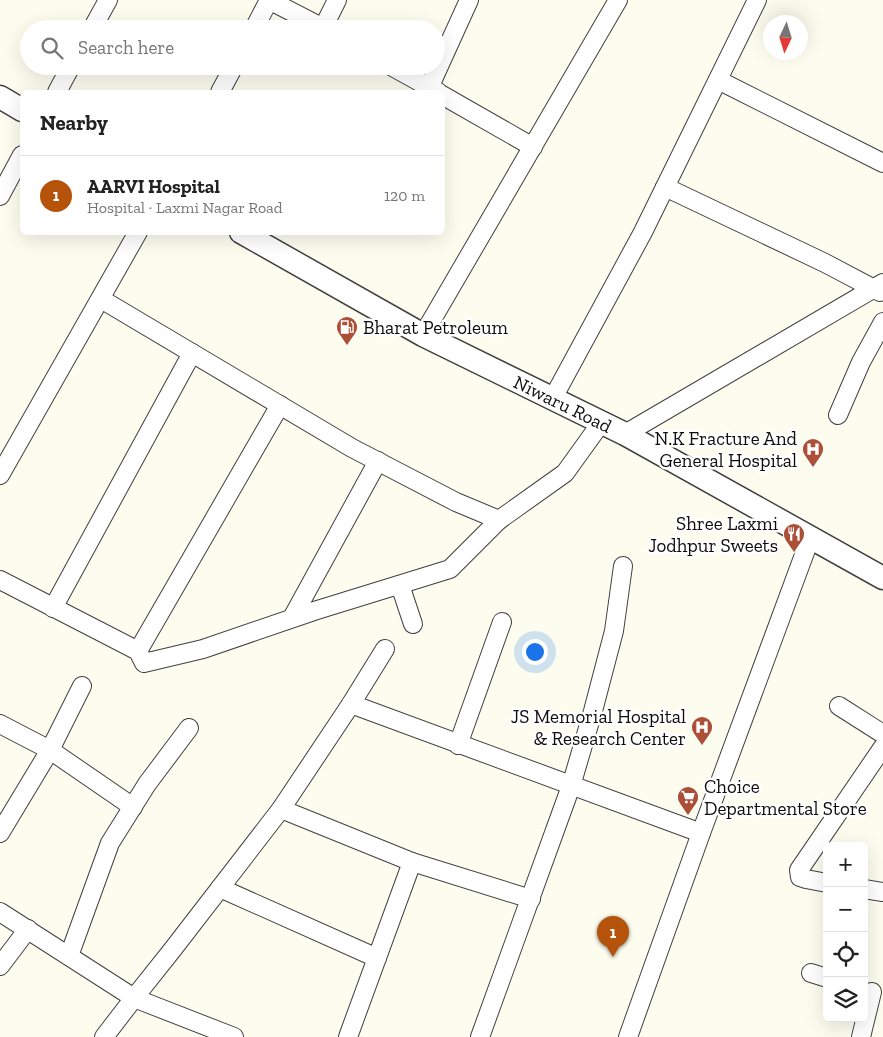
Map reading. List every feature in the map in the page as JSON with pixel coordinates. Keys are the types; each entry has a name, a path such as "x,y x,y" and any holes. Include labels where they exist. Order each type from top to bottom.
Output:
{"street":[{"path":"97,20 108,0"},
{"path":"259,20 269,0 308,20"},
{"path":"328,20 337,0"},
{"path":"445,69 469,0"},
{"path":"423,335 618,0"},
{"path":"553,398 638,241 758,0"},
{"path":"58,90 66,75"},
{"path":"221,90 229,75"},
{"path":"407,75 433,90"},
{"path":"438,90 443,75"},
{"path":"718,80 883,162"},
{"path":"445,96 533,146"},
{"path":"0,97 20,109"},
{"path":"0,196 20,159"},
{"path":"665,187 880,288"},
{"path":"0,475 136,235"},
{"name":"Niwaru Road","path":"246,235 423,335 624,434 811,536 883,578"},
{"path":"624,434 880,288"},
{"path":"101,299 352,448 456,502 499,520"},
{"path":"838,415 861,362 883,322"},
{"path":"53,608 192,352"},
{"path":"138,651 280,405"},
{"path":"0,580 138,651 144,663 204,649 292,618 450,569 499,520 565,473 601,423"},
{"path":"292,618 378,461"},
{"path":"628,1037 811,536"},
{"path":"480,1037 571,786 614,631 623,566"},
{"path":"400,584 413,624"},
{"path":"458,745 502,622"},
{"path":"107,1035 281,809 385,649"},
{"path":"0,833 50,750 82,686"},
{"path":"351,704 701,833"},
{"path":"839,706 883,734"},
{"path":"0,724 50,750 133,807"},
{"path":"70,956 110,843 147,784 189,728"},
{"path":"823,881 800,877 799,870 883,747"},
{"path":"281,809 412,862 531,899"},
{"path":"348,1037 412,862"},
{"path":"220,888 377,958"},
{"path":"868,890 883,892"},
{"path":"0,912 134,998 234,1037"},
{"path":"0,966 28,929"},
{"path":"861,1037 873,991"}],"place":[{"name":"Bharat Petroleum","path":"347,346"},
{"name":"N.K Fracture And General Hospital","path":"813,468"},
{"name":"Shree Laxmi Jodhpur Sweets","path":"794,553"},
{"name":"JS Memorial Hospital & Research Center","path":"702,746"},
{"name":"Choice Departmental Store","path":"688,816"},
{"name":"AARVI Hospital","path":"613,957"}]}
